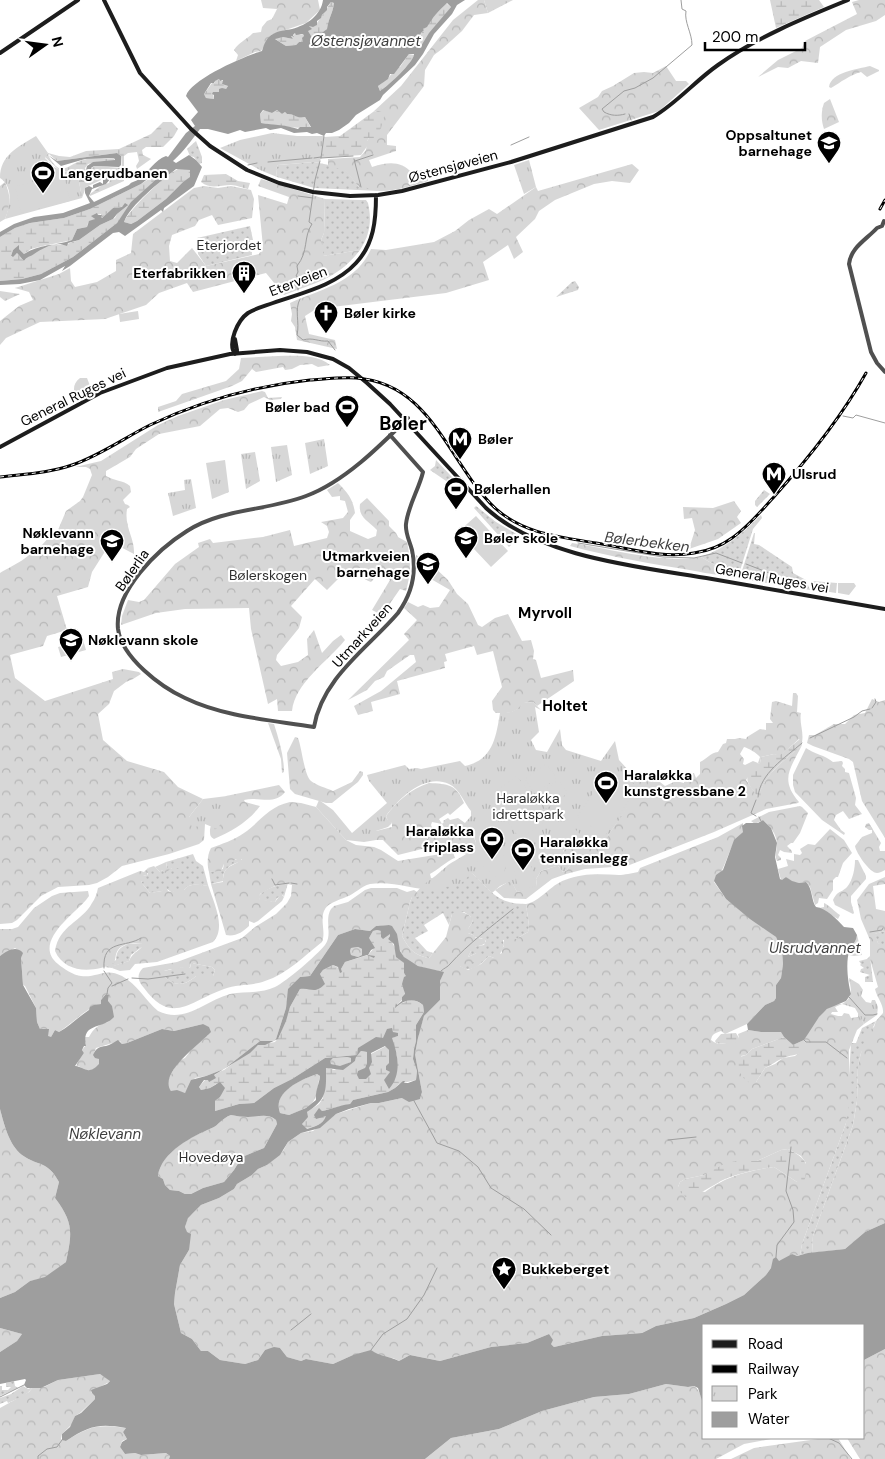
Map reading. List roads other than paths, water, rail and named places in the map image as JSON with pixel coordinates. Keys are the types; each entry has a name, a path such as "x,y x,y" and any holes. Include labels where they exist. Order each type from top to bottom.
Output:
{"main road":[{"path":"0,53 78,0"},
{"name":"Østensjøveien","path":"102,0 107,6 140,72 166,103 210,146 233,162 279,183 314,192 350,196 374,195 408,189 461,176 653,117 734,54 772,34 848,0"},
{"name":"Eterveien","path":"236,354 234,337 239,322 247,314 335,279 356,263 366,250 371,238 375,212 374,195"},
{"name":"General Ruges vei","path":"0,446 86,400 125,383 190,362 236,354 280,350 307,352 327,357 349,368 407,420 491,513 516,530 546,542 608,561 885,609"}],"street":[{"path":"885,220 882,226 877,228 852,253 849,260 849,269 871,352 877,364 885,372"},
{"name":"Bølerlia","path":"314,727 214,709 174,693 143,669 126,648 119,632 120,612 127,593 141,572 157,553 174,539 196,526 219,516 290,501 319,490 343,475 407,420"},
{"name":"Utmarkveien","path":"314,727 317,714 334,682 395,616 407,597 412,582 414,558 406,523 423,474 421,468 390,435"}],"water":[{"name":"Østensjøvannet","path":"323,0 465,0 457,5 452,14 434,34 415,65 380,100 356,115 339,130 326,133 324,136 307,132 294,133 281,128 270,130 266,128 245,132 240,130 228,134 200,129 173,161 176,163 189,155 202,167 194,186 164,208 163,212 161,210 125,236 119,232 113,233 62,271 65,266 40,280 0,285 0,281 22,279 41,274 73,257 117,223 131,202 162,174 154,174 141,184 90,209 64,218 30,223 15,228 0,237 0,232 14,224 34,217 63,213 90,203 85,193 85,188 89,186 93,188 93,185 100,182 103,184 103,179 89,175 86,170 87,166 93,162 115,160 114,158 85,159 61,166 48,155 57,161 117,153 121,156 121,165 119,167 94,166 91,168 93,172 107,173 111,178 106,184 92,189 89,196 94,202 129,185 139,179 158,160 166,156 168,157 186,133 195,126 191,120 198,112 186,96 190,89 220,69 262,51 266,41 273,34 308,22 316,15","holes":["331,2 334,3 327,29 313,39 308,31 312,29 309,26 317,25 317,21 327,10","447,3 451,7 429,33 421,46 418,41 423,29 427,27","295,33 296,35 303,34 303,42 286,46 275,39 283,37 293,39 291,36 294,37","409,54 414,54 405,68 380,91 378,86 388,79 390,74 394,74","219,79 220,81 223,80 222,84 228,86 226,89 219,89 219,92 213,92 214,99 206,98 204,94 211,83","263,110 272,113 277,110 282,114 285,112 297,117 305,117 311,127 300,127 298,129 261,123 260,114","176,169 190,170 190,177 166,199 137,221 131,224 124,222 127,215 147,194"]},
{"path":"125,203 128,205 113,219 100,225 79,240 68,243 67,246 58,244 49,246 27,257 24,261 17,253 13,257 11,256 13,250 19,245 19,249 24,254 36,248 72,240 77,229 87,227 89,221 95,219 91,216 97,213 102,215 102,218 113,208 122,207"},
{"name":"Ulsrudvannet","path":"763,820 771,828 777,843 775,857 780,879 782,880 786,877 799,883 806,882 816,907 835,917 844,927 853,928 857,935 848,954 847,966 851,994 846,1001 827,1009 819,1017 804,1040 793,1045 781,1032 748,1030 747,1024 765,1005 776,998 776,985 781,978 783,964 782,951 776,937 726,899 714,881 716,875 723,870 734,840 743,832 742,826 746,823 758,823"},
{"name":"Nøklevann","path":"376,926 392,926 397,934 400,951 404,957 418,966 444,972 440,981 440,1000 424,1016 418,1038 415,1054 422,1092 420,1099 409,1102 402,1098 371,1103 336,1114 320,1128 301,1133 288,1142 280,1155 267,1165 237,1184 234,1189 219,1198 201,1205 188,1218 185,1227 187,1232 191,1234 189,1250 180,1265 174,1304 181,1333 192,1339 201,1351 208,1351 220,1360 245,1364 258,1360 265,1350 274,1347 280,1348 287,1357 301,1361 306,1359 333,1364 353,1355 371,1350 399,1361 410,1355 440,1361 491,1347 527,1343 549,1334 553,1340 551,1344 554,1347 602,1336 642,1333 656,1326 694,1318 744,1295 766,1275 771,1268 773,1259 776,1257 779,1261 792,1254 797,1256 845,1249 865,1232 885,1223 885,1349 865,1359 865,1324 702,1324 702,1401 698,1388 694,1386 666,1384 629,1394 594,1397 542,1411 499,1429 451,1438 425,1459 169,1459 170,1456 166,1453 125,1454 120,1447 122,1442 127,1439 123,1432 126,1428 108,1426 94,1427 66,1441 62,1440 62,1434 70,1427 75,1416 81,1413 95,1399 91,1390 110,1381 100,1374 58,1380 41,1388 27,1388 24,1385 25,1379 0,1384 0,1352 17,1341 22,1334 0,1328 0,1298 15,1292 30,1281 45,1277 66,1262 70,1228 66,1214 55,1198 59,1182 55,1175 47,1167 28,1159 17,1151 3,1121 0,1109 0,956 14,949 23,953 21,958 23,985 36,1008 37,1022 40,1029 49,1029 48,1036 51,1037 55,1030 59,1032 63,1030 89,1010 90,1007 101,1004 101,1000 106,994 109,995 108,1001 112,1006 114,1017 104,1024 89,1030 85,1038 86,1046 82,1050 84,1053 75,1066 92,1070 99,1064 99,1059 93,1055 96,1050 118,1040 122,1044 127,1043 162,1029 174,1031 203,1024 209,1027 211,1032 182,1059 170,1076 169,1084 171,1091 177,1090 185,1093 191,1080 223,1069 214,1075 216,1078 209,1082 204,1080 199,1087 201,1090 210,1088 220,1082 225,1088 220,1097 215,1101 215,1111 239,1104 254,1103 274,1088 325,1058 357,1055 358,1048 376,1037 383,1038 387,1029 392,1028 393,1032 398,1033 398,1036 392,1038 398,1064 396,1077 389,1089 384,1080 390,1072 386,1070 386,1066 389,1063 389,1050 385,1046 371,1053 372,1062 369,1068 371,1074 366,1079 359,1079 357,1075 358,1071 365,1068 367,1052 361,1051 355,1061 343,1070 326,1068 326,1088 322,1098 319,1103 307,1112 308,1117 302,1124 307,1129 318,1125 325,1119 326,1116 316,1119 314,1115 319,1108 322,1111 350,1104 353,1100 388,1092 403,1081 408,1083 416,1080 417,1071 413,1059 416,1025 424,1012 423,1005 412,1000 402,1003 395,1008 396,1003 397,1005 402,1001 402,997 405,994 402,984 406,976 404,973 404,963 396,957 394,944 388,939 390,934 383,939 381,931 373,931 369,938 375,948 368,955 375,956 374,958 367,955 345,962 340,973 338,967 333,965 323,970 320,974 325,984 321,987 315,990 300,989 290,1007 278,1039 274,1041 286,1008 288,989 300,977 310,976 338,935 355,929 370,931","holes":["358,947 362,949 362,955 358,957 351,955 351,948","333,1058 351,1058 351,1062 340,1066 331,1064 330,1061","317,1074 320,1076 316,1100 306,1108 289,1115 280,1113 280,1099 284,1093 297,1083","231,1115 246,1117 266,1116 276,1120 277,1124 264,1148 242,1157 224,1182 203,1188 191,1194 170,1190 165,1185 163,1179 158,1176 160,1167 171,1152 187,1140 214,1127"]},
{"path":"260,1041 274,1041 265,1045 258,1045 250,1053 225,1068"}],"waterway":[{"path":"625,114 612,115 604,112 602,109 624,91 635,88 653,78 692,45 686,11 682,9 681,0"},
{"path":"629,114 631,120"},
{"name":"Bølerbekken","path":"321,158 324,136"},
{"path":"511,145 529,137"},
{"path":"355,161 373,155"},
{"path":"321,158 353,156"},
{"name":"Bølerbekken","path":"314,158 321,157"},
{"path":"268,162 312,158"},
{"path":"354,159 361,187"},
{"name":"Bølerbekken","path":"298,290 297,266 303,255 312,224 309,222 315,180 320,161"},
{"path":"248,165 257,163"},
{"path":"298,196 313,198"},
{"name":"Bølerbekken","path":"300,299 297,307 297,335 303,340 328,341 335,350"},
{"path":"843,416 853,418 856,415 885,423"},
{"name":"Bølerbekken","path":"578,543 663,557 694,558 716,553 742,563"},
{"name":"Bølerbekken","path":"746,564 803,586"},
{"path":"872,708 876,702 875,699"},
{"path":"810,738 854,717 862,711 870,709"},
{"path":"758,797 760,788 768,773 802,743"},
{"path":"756,800 751,813 756,816"},
{"path":"759,817 761,821"},
{"path":"272,879 275,885 289,883"},
{"path":"291,883 297,884"},
{"path":"441,971 513,909"},
{"path":"870,932 882,930 883,928"},
{"path":"104,968 104,959 111,948 141,938"},
{"path":"104,971 112,983 108,988 107,994"},
{"path":"132,978 148,979 185,974"},
{"path":"112,986 128,979"},
{"path":"849,997 865,1015 877,1014"},
{"path":"804,1040 806,1042 826,1042 847,1058"},
{"path":"413,1099 437,1143 459,1151 478,1167 491,1188 524,1209 551,1235"},
{"path":"668,1140 696,1137"},
{"path":"776,1257 777,1245 794,1222 793,1210 786,1191 791,1147"},
{"path":"371,1350 383,1334 407,1319 424,1295 437,1268"},
{"path":"291,1330 311,1314"},
{"path":"0,1397 24,1385"},
{"path":"830,1439 839,1443 852,1459"},
{"path":"38,1459 38,1456 47,1449 57,1447 62,1440"}],"railway":[{"path":"880,209 885,200"},
{"path":"0,477 45,472 72,465 92,457 169,416 228,396 269,386 310,380 356,378 382,383 403,394 421,409 479,490 495,508 518,524 543,533 569,539 657,554 694,553 719,546 738,534 759,514 811,454 846,406 866,373"}],"place":[{"name":"Oppsaltunet barnehage","path":"829,164"},
{"name":"Langerudbanen","path":"43,194"},
{"name":"Eterfabrikken","path":"244,294"},
{"name":"Bøler kirke","path":"326,334"},
{"name":"Bøler bad","path":"347,428"},
{"name":"Bøler","path":"460,460"},
{"name":"Ulsrud","path":"774,495"},
{"name":"Bølerhallen","path":"456,510"},
{"name":"Bøler skole","path":"466,559"},
{"name":"Nøklevann barnehage","path":"112,562"},
{"name":"Utmarkveien barnehage","path":"428,585"},
{"name":"Nøklevann skole","path":"71,661"},
{"name":"Haraløkka kunstgressbane 2","path":"606,804"},
{"name":"Haraløkka friplass","path":"492,860"},
{"name":"Haraløkka tennisanlegg","path":"523,871"},
{"name":"Bukkeberget","path":"504,1290"}],"district":[{"name":"Bøler","path":"403,423"},
{"name":"Myrvoll","path":"545,613"},
{"name":"Holtet","path":"565,706"}],"park label":[{"name":"Eterjordet","path":"229,245"},
{"name":"Bølerskogen","path":"268,575"},
{"name":"Haraløkka idrettspark","path":"528,806"},
{"name":"Hovedøya","path":"211,1157"}]}
